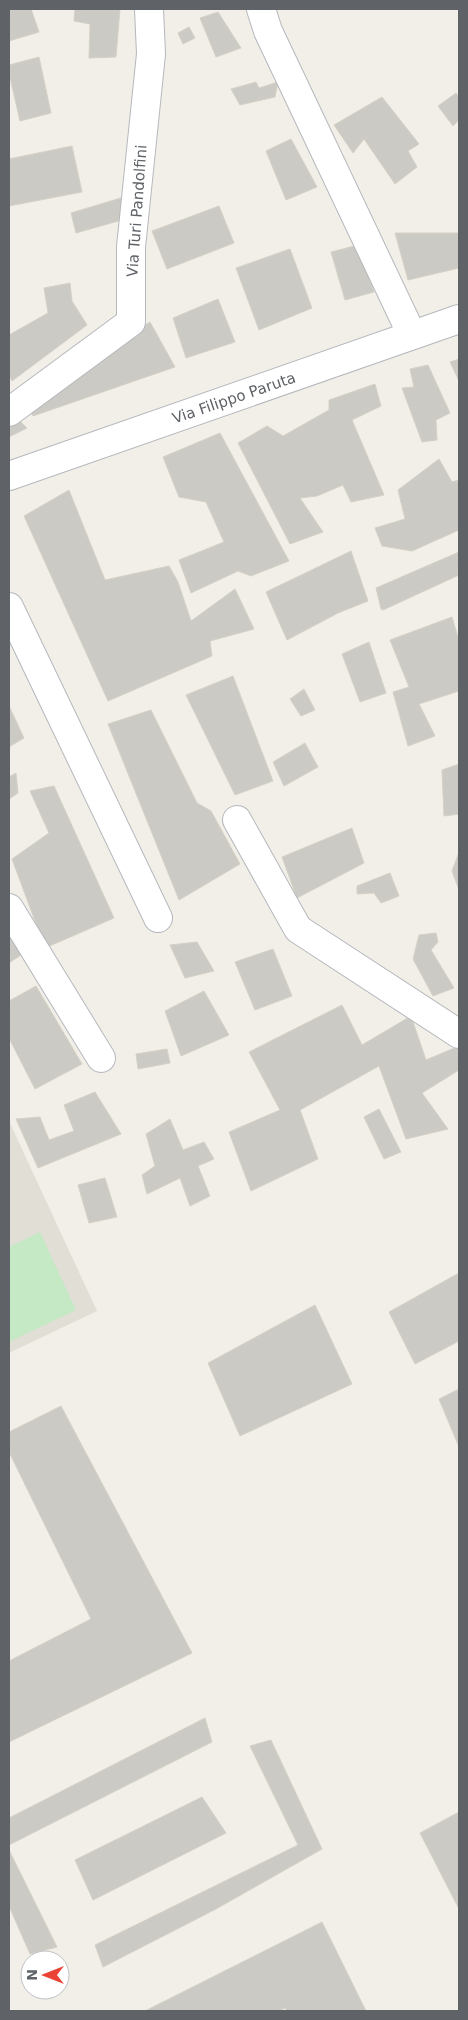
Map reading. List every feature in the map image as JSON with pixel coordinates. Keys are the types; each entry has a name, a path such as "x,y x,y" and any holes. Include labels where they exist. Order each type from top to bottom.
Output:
{"street":[{"name":"Via Turi Pandolfini","path":"9,412 131,322 131,247 151,54 149,9"},
{"path":"262,9 268,31 412,335"},
{"name":"Via Filippo Paruta","path":"9,476 459,319"},
{"path":"9,607 158,918"},
{"path":"237,820 298,929 459,1034"},
{"path":"9,908 101,1058"}],"shaded area":[{"path":"9,1121 97,1311 9,1353"}],"green space":[{"path":"40,1232 76,1310 9,1342 9,1247"}],"building":[{"path":"9,9 31,9 39,32 9,41"},
{"path":"75,9 120,9 116,57 89,58 90,24 74,21"},
{"path":"218,12 241,48 216,57 200,18"},
{"path":"189,27 195,38 183,44 178,33"},
{"path":"39,57 51,113 20,121 9,73 9,65"},
{"path":"256,82 259,88 278,82 275,97 240,105 231,89"},
{"path":"456,93 459,97 459,120 453,126 438,106"},
{"path":"382,97 419,144 408,151 417,167 395,184 364,139 353,153 334,125"},
{"path":"291,139 317,187 286,200 266,151"},
{"path":"72,146 82,192 9,206 9,159"},
{"path":"124,197 129,218 76,233 71,213"},
{"path":"219,206 234,243 167,269 152,231"},
{"path":"395,233 459,233 459,268 408,280"},
{"path":"358,245 374,292 345,300 331,252"},
{"path":"290,249 312,308 259,330 236,268"},
{"path":"70,283 72,301 87,325 12,381 9,375 9,335 48,313 44,288"},
{"path":"218,299 235,342 186,358 173,318"},
{"path":"150,322 175,367 33,416 24,402"},
{"path":"459,359 459,381 450,362"},
{"path":"428,365 450,413 436,420 437,440 422,442 402,388 414,387 410,369"},
{"path":"375,384 381,406 352,420 384,495 351,502 343,485 317,496 300,498 323,532 290,544 238,443 267,426 283,436 329,410 329,400"},
{"path":"15,416 27,428 9,437 9,422"},
{"path":"220,433 289,561 251,576 238,571 191,593 179,560 224,542 206,502 179,497 163,457"},
{"path":"439,459 452,482 459,480 459,530 412,551 382,546 375,528 405,519 398,490"},
{"path":"69,490 105,580 169,566 178,582 191,621 235,589 254,629 210,641 212,656 108,701 24,516"},
{"path":"351,551 368,601 338,613 287,640 266,592"},
{"path":"459,552 459,575 383,610 381,609 376,588"},
{"path":"452,617 459,641 459,691 419,704 435,736 408,746 393,692 409,687 390,640"},
{"path":"369,642 386,693 360,702 342,654"},
{"path":"233,676 273,781 235,795 186,695"},
{"path":"304,689 315,710 301,716 290,699"},
{"path":"9,706 24,738 9,747"},
{"path":"151,710 197,803 211,811 240,864 179,900 108,724"},
{"path":"305,743 318,767 284,786 273,762"},
{"path":"459,764 459,814 444,816 442,770"},
{"path":"16,773 18,793 9,799 9,777"},
{"path":"54,786 114,918 45,948 12,859 49,833 30,791"},
{"path":"352,828 364,863 297,898 282,857"},
{"path":"459,852 459,890 452,871"},
{"path":"390,873 399,896 381,903 374,893 357,894 357,886"},
{"path":"436,933 438,942 431,950 454,988 433,996 413,959 419,935"},
{"path":"9,936 21,955 9,963"},
{"path":"197,942 214,971 185,978 170,945"},
{"path":"273,949 292,996 255,1010 235,962"},
{"path":"36,986 82,1064 35,1089 9,1038 9,1001"},
{"path":"204,991 229,1035 181,1056 165,1011"},
{"path":"342,1005 362,1045 411,1016 426,1060 459,1046 459,1070 422,1093 448,1129 406,1139 379,1066 300,1110 318,1159 251,1191 229,1132 280,1110 249,1052"},
{"path":"167,1049 170,1063 138,1069 136,1054"},
{"path":"95,1092 121,1134 38,1168 16,1119 40,1117 49,1140 74,1131 64,1105"},
{"path":"379,1109 401,1152 384,1159 364,1117"},
{"path":"170,1119 183,1150 204,1142 214,1159 198,1166 210,1196 190,1206 180,1178 147,1194 142,1175 155,1166 146,1134"},
{"path":"105,1178 117,1217 89,1223 78,1185"},
{"path":"459,1273 459,1341 415,1364 389,1312"},
{"path":"315,1305 352,1384 240,1436 208,1363"},
{"path":"459,1389 459,1447 439,1399"},
{"path":"61,1406 192,1653 9,1742 9,1661 91,1619 9,1452 9,1432"},
{"path":"205,1718 212,1742 9,1845 9,1818"},
{"path":"271,1740 322,1849 216,1909 103,1967 95,1945 298,1845 250,1746"},
{"path":"202,1797 226,1833 93,1900 75,1860"},
{"path":"459,1812 459,1909 420,1833"},
{"path":"9,1850 57,1947 45,1950 28,1950 9,1906"},
{"path":"322,1922 366,2011 287,2011 285,2008 279,2011 145,2011"}]}
